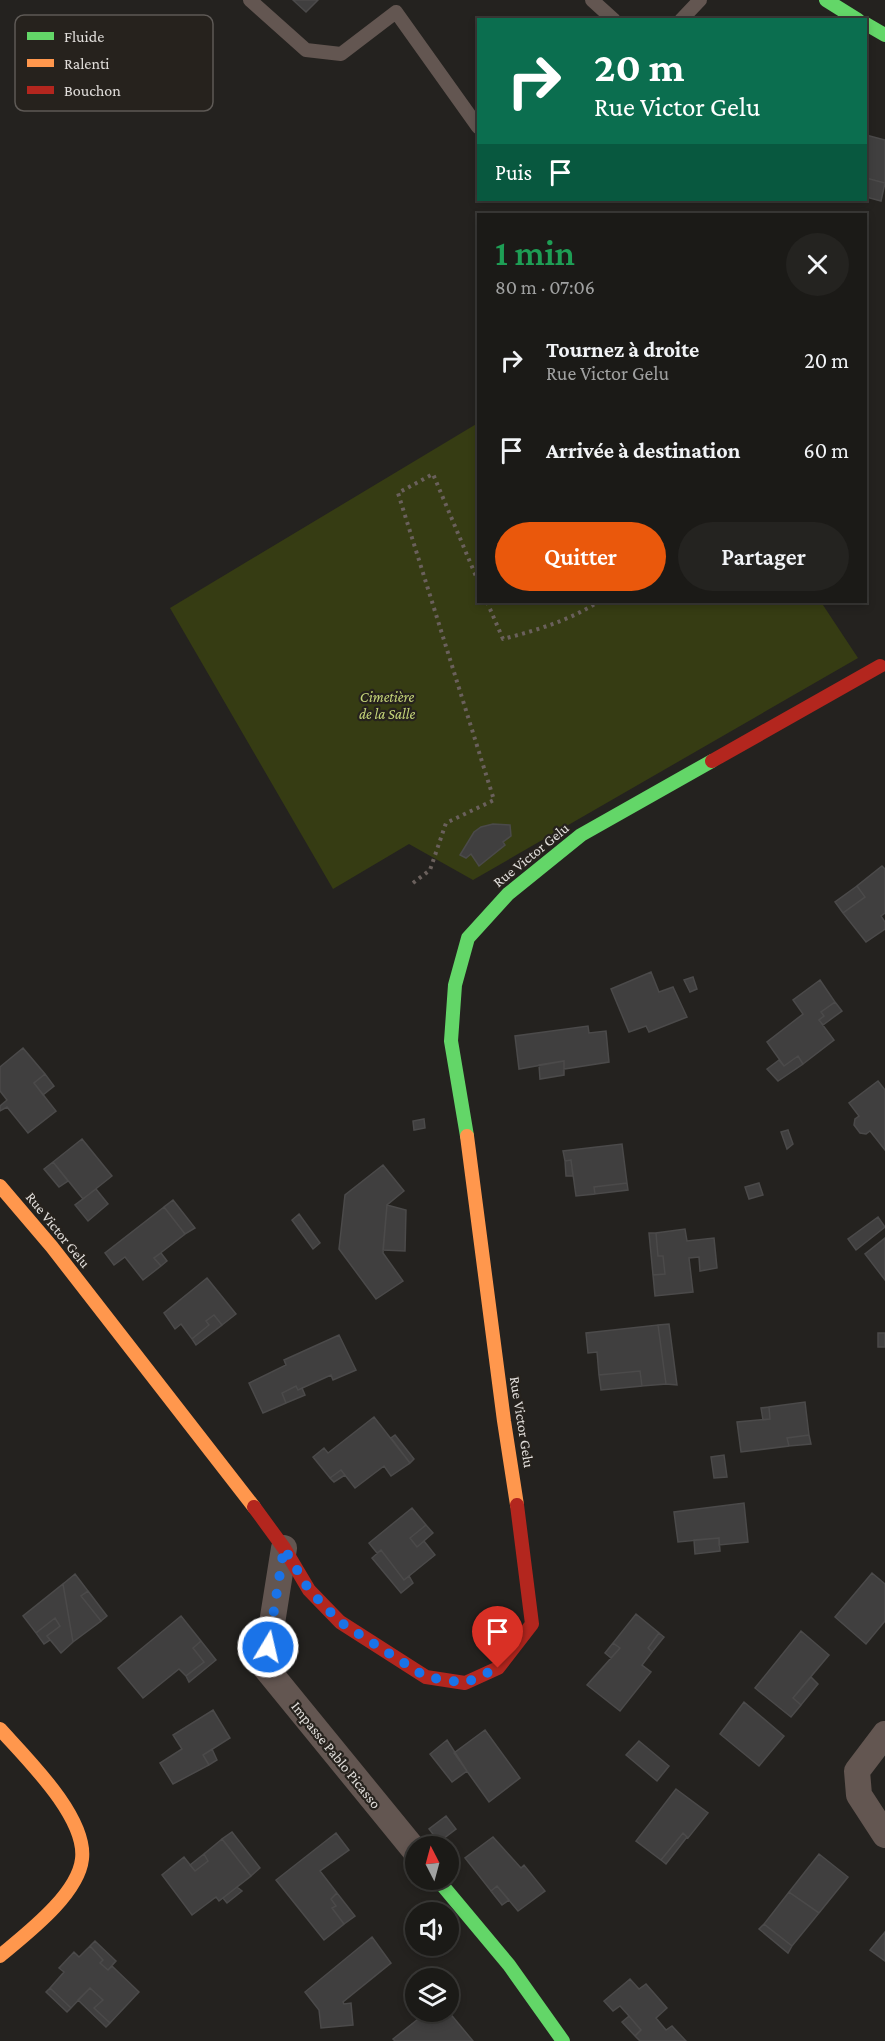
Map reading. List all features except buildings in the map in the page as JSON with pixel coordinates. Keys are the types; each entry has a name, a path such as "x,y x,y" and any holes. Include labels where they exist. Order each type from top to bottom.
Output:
{"street":[{"path":"826,0 855,18"},
{"path":"867,25 885,35"},
{"name":"Rue Victor Gelu","path":"0,1186 52,1247 177,1407 284,1548 309,1590 340,1622 426,1677 465,1683 498,1668 532,1624 522,1527 504,1421 469,1150 451,1041 454,985 468,938 508,894 581,835 880,666"},
{"name":"Impasse Pablo Picasso","path":"284,1548 265,1667 405,1839"},
{"path":"0,1729 57,1795 77,1834 82,1857 72,1883 30,1929 0,1956"},
{"path":"885,1734 857,1771 859,1795 885,1836"},
{"path":"446,1890 509,1965 563,2041"}],"lane":[{"path":"250,0 306,50 341,54 396,12 477,126"},
{"path":"592,0 612,18"},
{"path":"683,18 700,0"}],"path":[{"path":"413,883 430,870 446,824 494,800 398,493 433,474 477,579"},
{"path":"487,603 503,639 543,628 580,613 596,603"}],"green space":[{"name":"Cimetière de la Salle","path":"477,424 477,603 822,603 858,658 473,880 409,844 333,889 170,608"}],"traffic: fast":[{"path":"826,0 855,18"},
{"path":"867,25 885,35"},
{"path":"467,1136 451,1041 455,985 468,938 508,894 581,835 712,761"},
{"path":"446,1890 509,1965 563,2041"}],"traffic: slow":[{"path":"467,1136 517,1505"},
{"path":"0,1186 52,1247 254,1507"},
{"path":"0,1729 39,1772 65,1807 75,1825 81,1843 82,1859 78,1873 61,1900 0,1956"}],"traffic: jam":[{"path":"712,761 880,666"},
{"path":"254,1507 284,1548 309,1590 340,1622 426,1677 465,1683 498,1668 532,1624 517,1505"}],"route":[{"path":"268,1647 284,1548 309,1590 340,1622 426,1677 465,1683 498,1668"}]}
